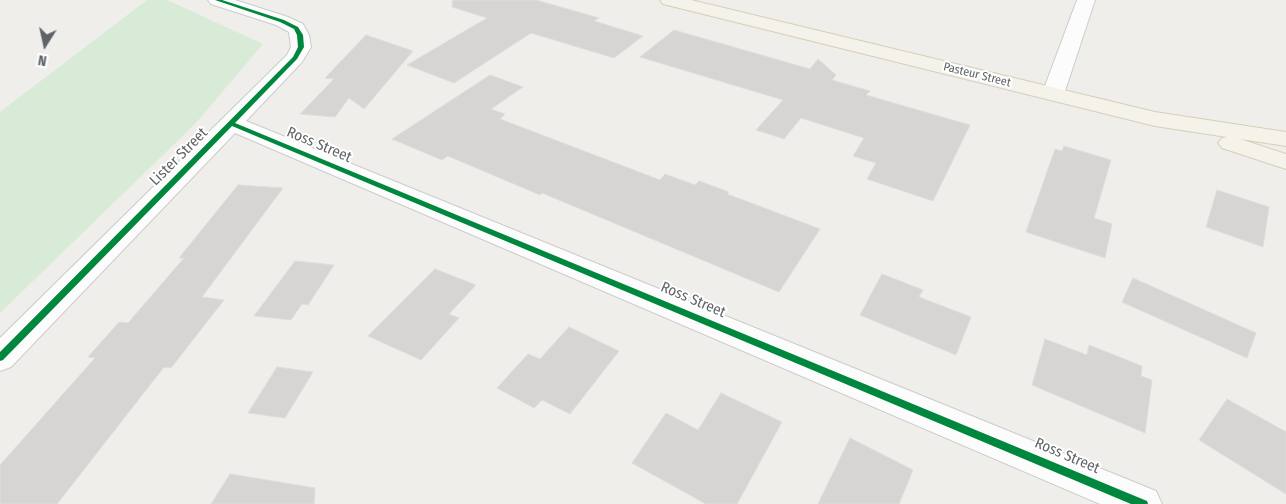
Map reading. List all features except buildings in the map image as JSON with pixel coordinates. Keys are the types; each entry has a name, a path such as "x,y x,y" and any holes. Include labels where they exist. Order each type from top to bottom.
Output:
{"main road":[{"name":"Pasteur Street","path":"669,0 1155,119 1286,139"},
{"path":"1155,119 1286,162"}],"street":[{"name":"Lister Street","path":"0,358 295,58 301,47 300,35 296,28 282,21 217,0"},
{"path":"1053,94 1086,0"},
{"name":"Ross Street","path":"231,123 1143,504"}],"green space":[{"path":"147,0 167,0 263,44 195,124 0,313 0,112"}],"cycle path":[{"path":"0,358 295,58 301,47 300,35 296,28 282,21 217,0"},
{"path":"231,123 1143,504"}]}
